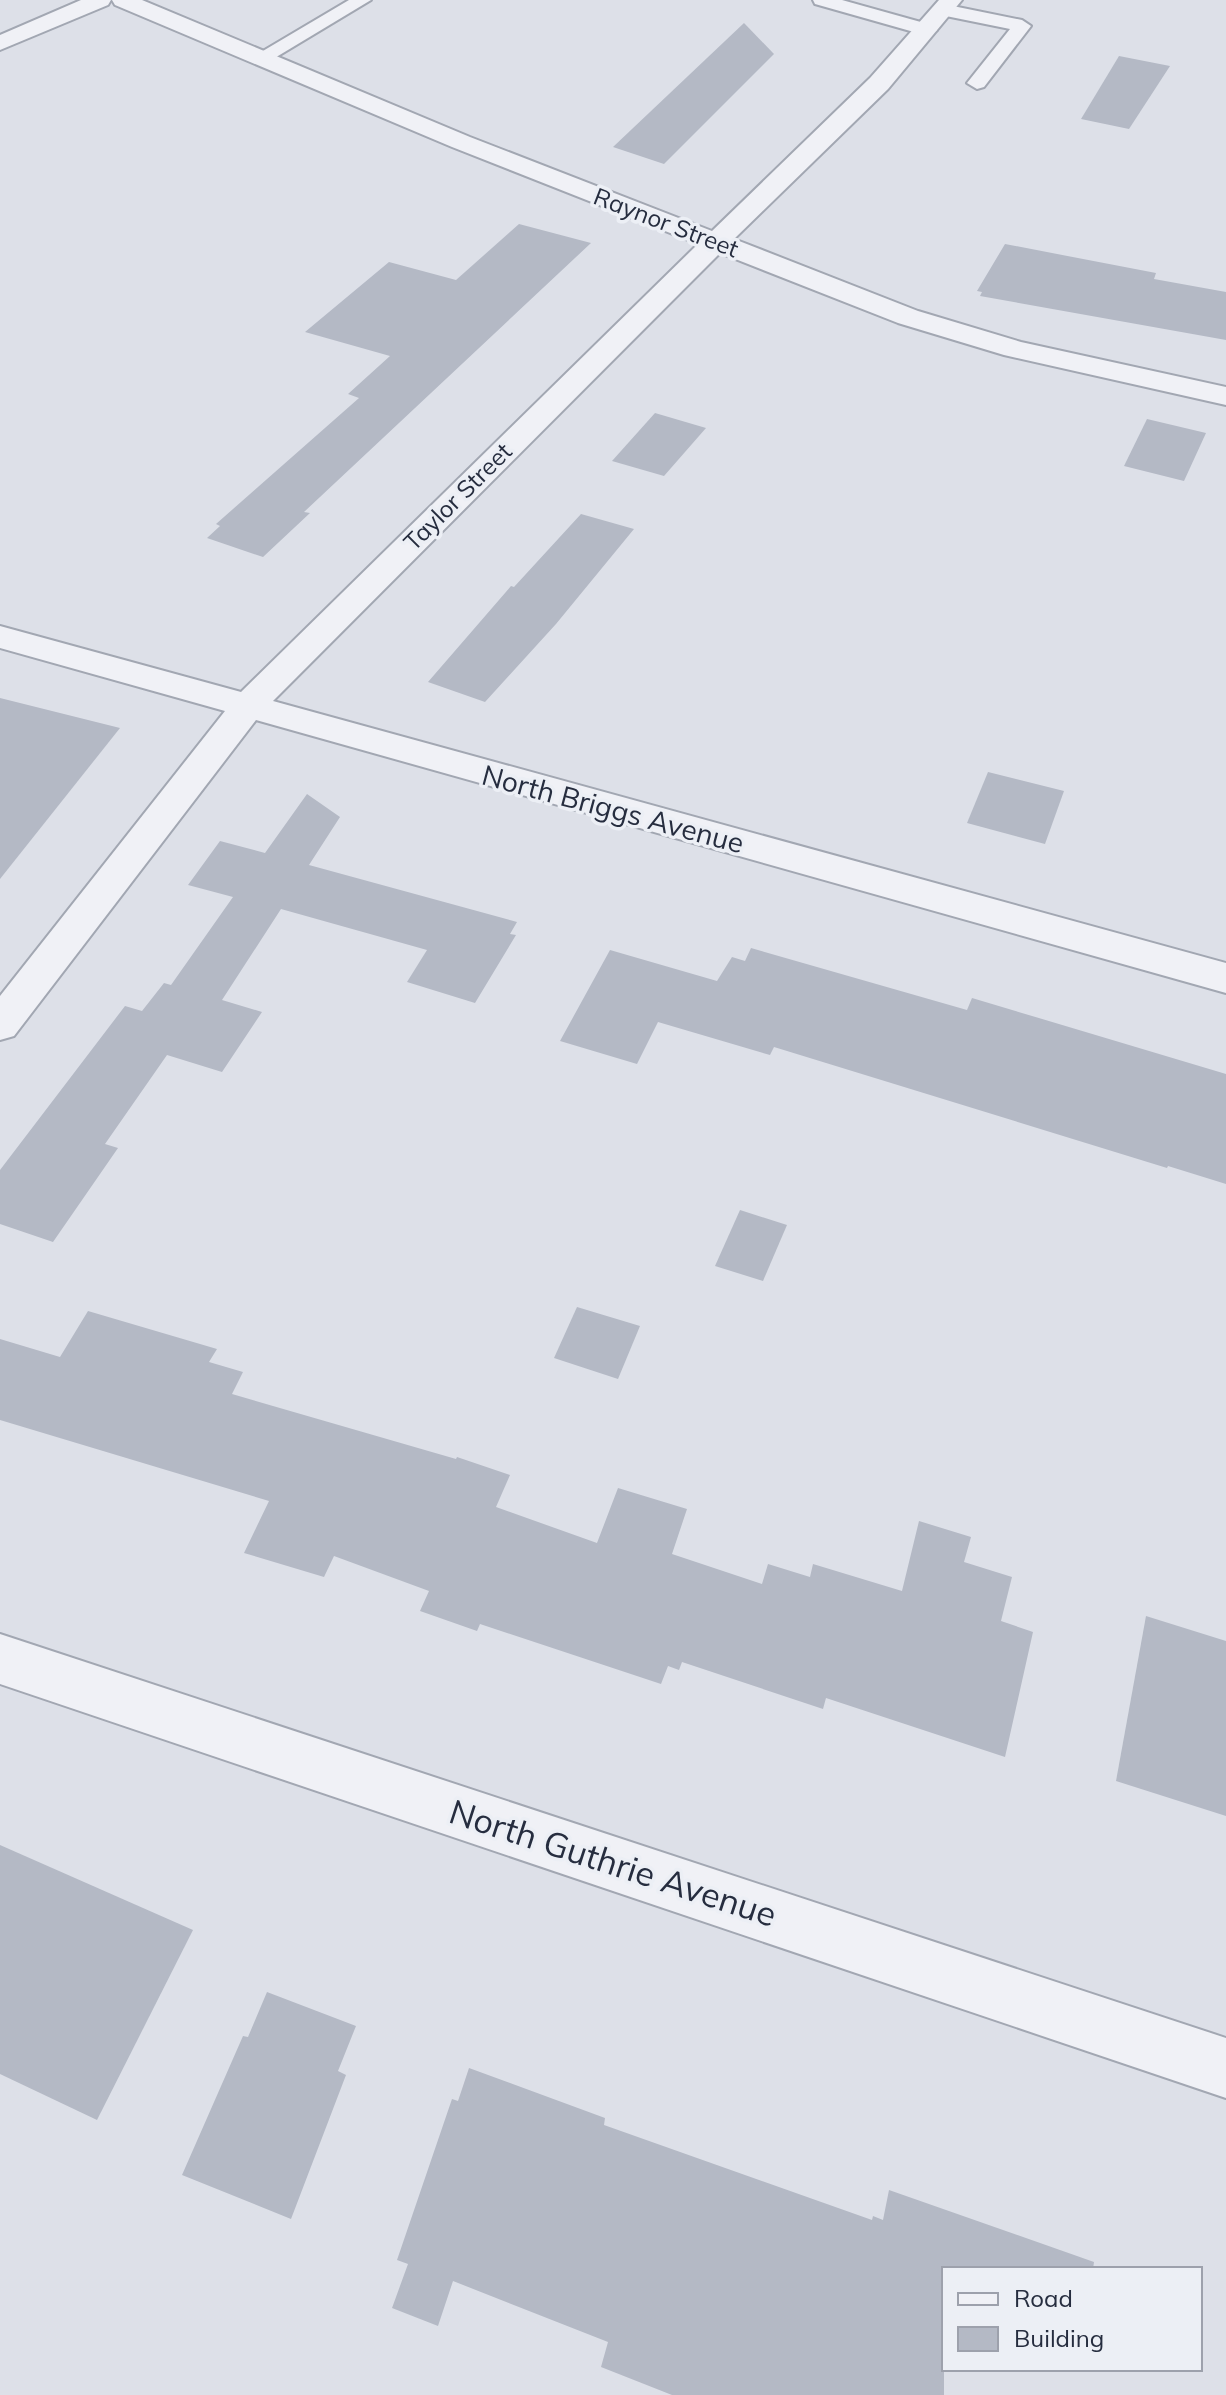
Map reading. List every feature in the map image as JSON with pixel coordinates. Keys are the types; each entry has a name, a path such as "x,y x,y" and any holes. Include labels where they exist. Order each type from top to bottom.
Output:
{"street":[{"path":"0,43 100,0"},
{"name":"Raynor Street","path":"135,2 461,142 908,317 1014,349 1226,396"},
{"name":"Taylor Street","path":"0,1025 247,707 830,129 865,100 941,13"},
{"name":"North Briggs Avenue","path":"0,637 1226,978"},
{"name":"North Guthrie Avenue","path":"0,1659 1226,2068"}],"lane":[{"path":"261,58 362,0"},
{"path":"822,0 941,13 1022,26 977,83"}],"building":[{"path":"744,23 774,54 664,164 613,147"},
{"path":"1119,56 1170,66 1129,129 1081,119"},
{"path":"519,224 591,243 304,512 310,513 263,557 207,538 220,526 216,524 359,398 348,394 390,356 305,332 389,262 456,280"},
{"path":"1005,244 1156,273 1154,279 1226,292 1226,340 980,296 982,292 977,291"},
{"path":"655,413 706,428 664,476 612,461"},
{"path":"1147,419 1206,433 1184,481 1124,466"},
{"path":"581,514 634,529 556,624 485,702 428,682 511,586 514,587"},
{"path":"0,698 120,728 0,879"},
{"path":"988,772 1064,791 1045,844 967,823"},
{"path":"307,794 340,817 309,865 517,922 510,934 516,935 475,1003 407,982 427,950 281,909 222,1000 262,1012 222,1072 167,1055 105,1144 118,1148 53,1242 0,1224 0,1170 125,1006 142,1011 164,983 171,985 233,897 188,885 220,841 265,853"},
{"path":"751,948 967,1010 972,998 1226,1074 1226,1184 774,1047 770,1055 658,1022 637,1064 560,1041 610,950 717,981 732,957 745,961"},
{"path":"740,1210 787,1225 763,1281 715,1266"},
{"path":"577,1307 640,1326 618,1379 554,1358"},
{"path":"88,1311 217,1349 209,1362 243,1372 232,1394 457,1457 510,1475 496,1507 597,1543 618,1488 687,1509 672,1554 762,1584 768,1564 810,1577 813,1564 902,1591 919,1521 971,1537 964,1562 1012,1577 1001,1621 1033,1632 1005,1757 826,1698 823,1709 682,1662 679,1670 668,1666 661,1684 480,1624 477,1631 420,1611 429,1591 334,1556 324,1577 244,1553 269,1501 0,1420 0,1339 60,1357"},
{"path":"1146,1616 1226,1641 1226,1816 1116,1781"},
{"path":"0,1845 193,1930 97,2120 0,2074"},
{"path":"267,1992 356,2026 338,2071 346,2075 291,2219 182,2175 243,2036 248,2037"},
{"path":"469,2068 605,2118 604,2125 872,2220 873,2216 883,2220 889,2190 1094,2262 1093,2267 942,2267 944,2395 672,2395 601,2367 608,2342 453,2281 438,2326 392,2308 408,2264 397,2260 452,2099 458,2101"}]}
